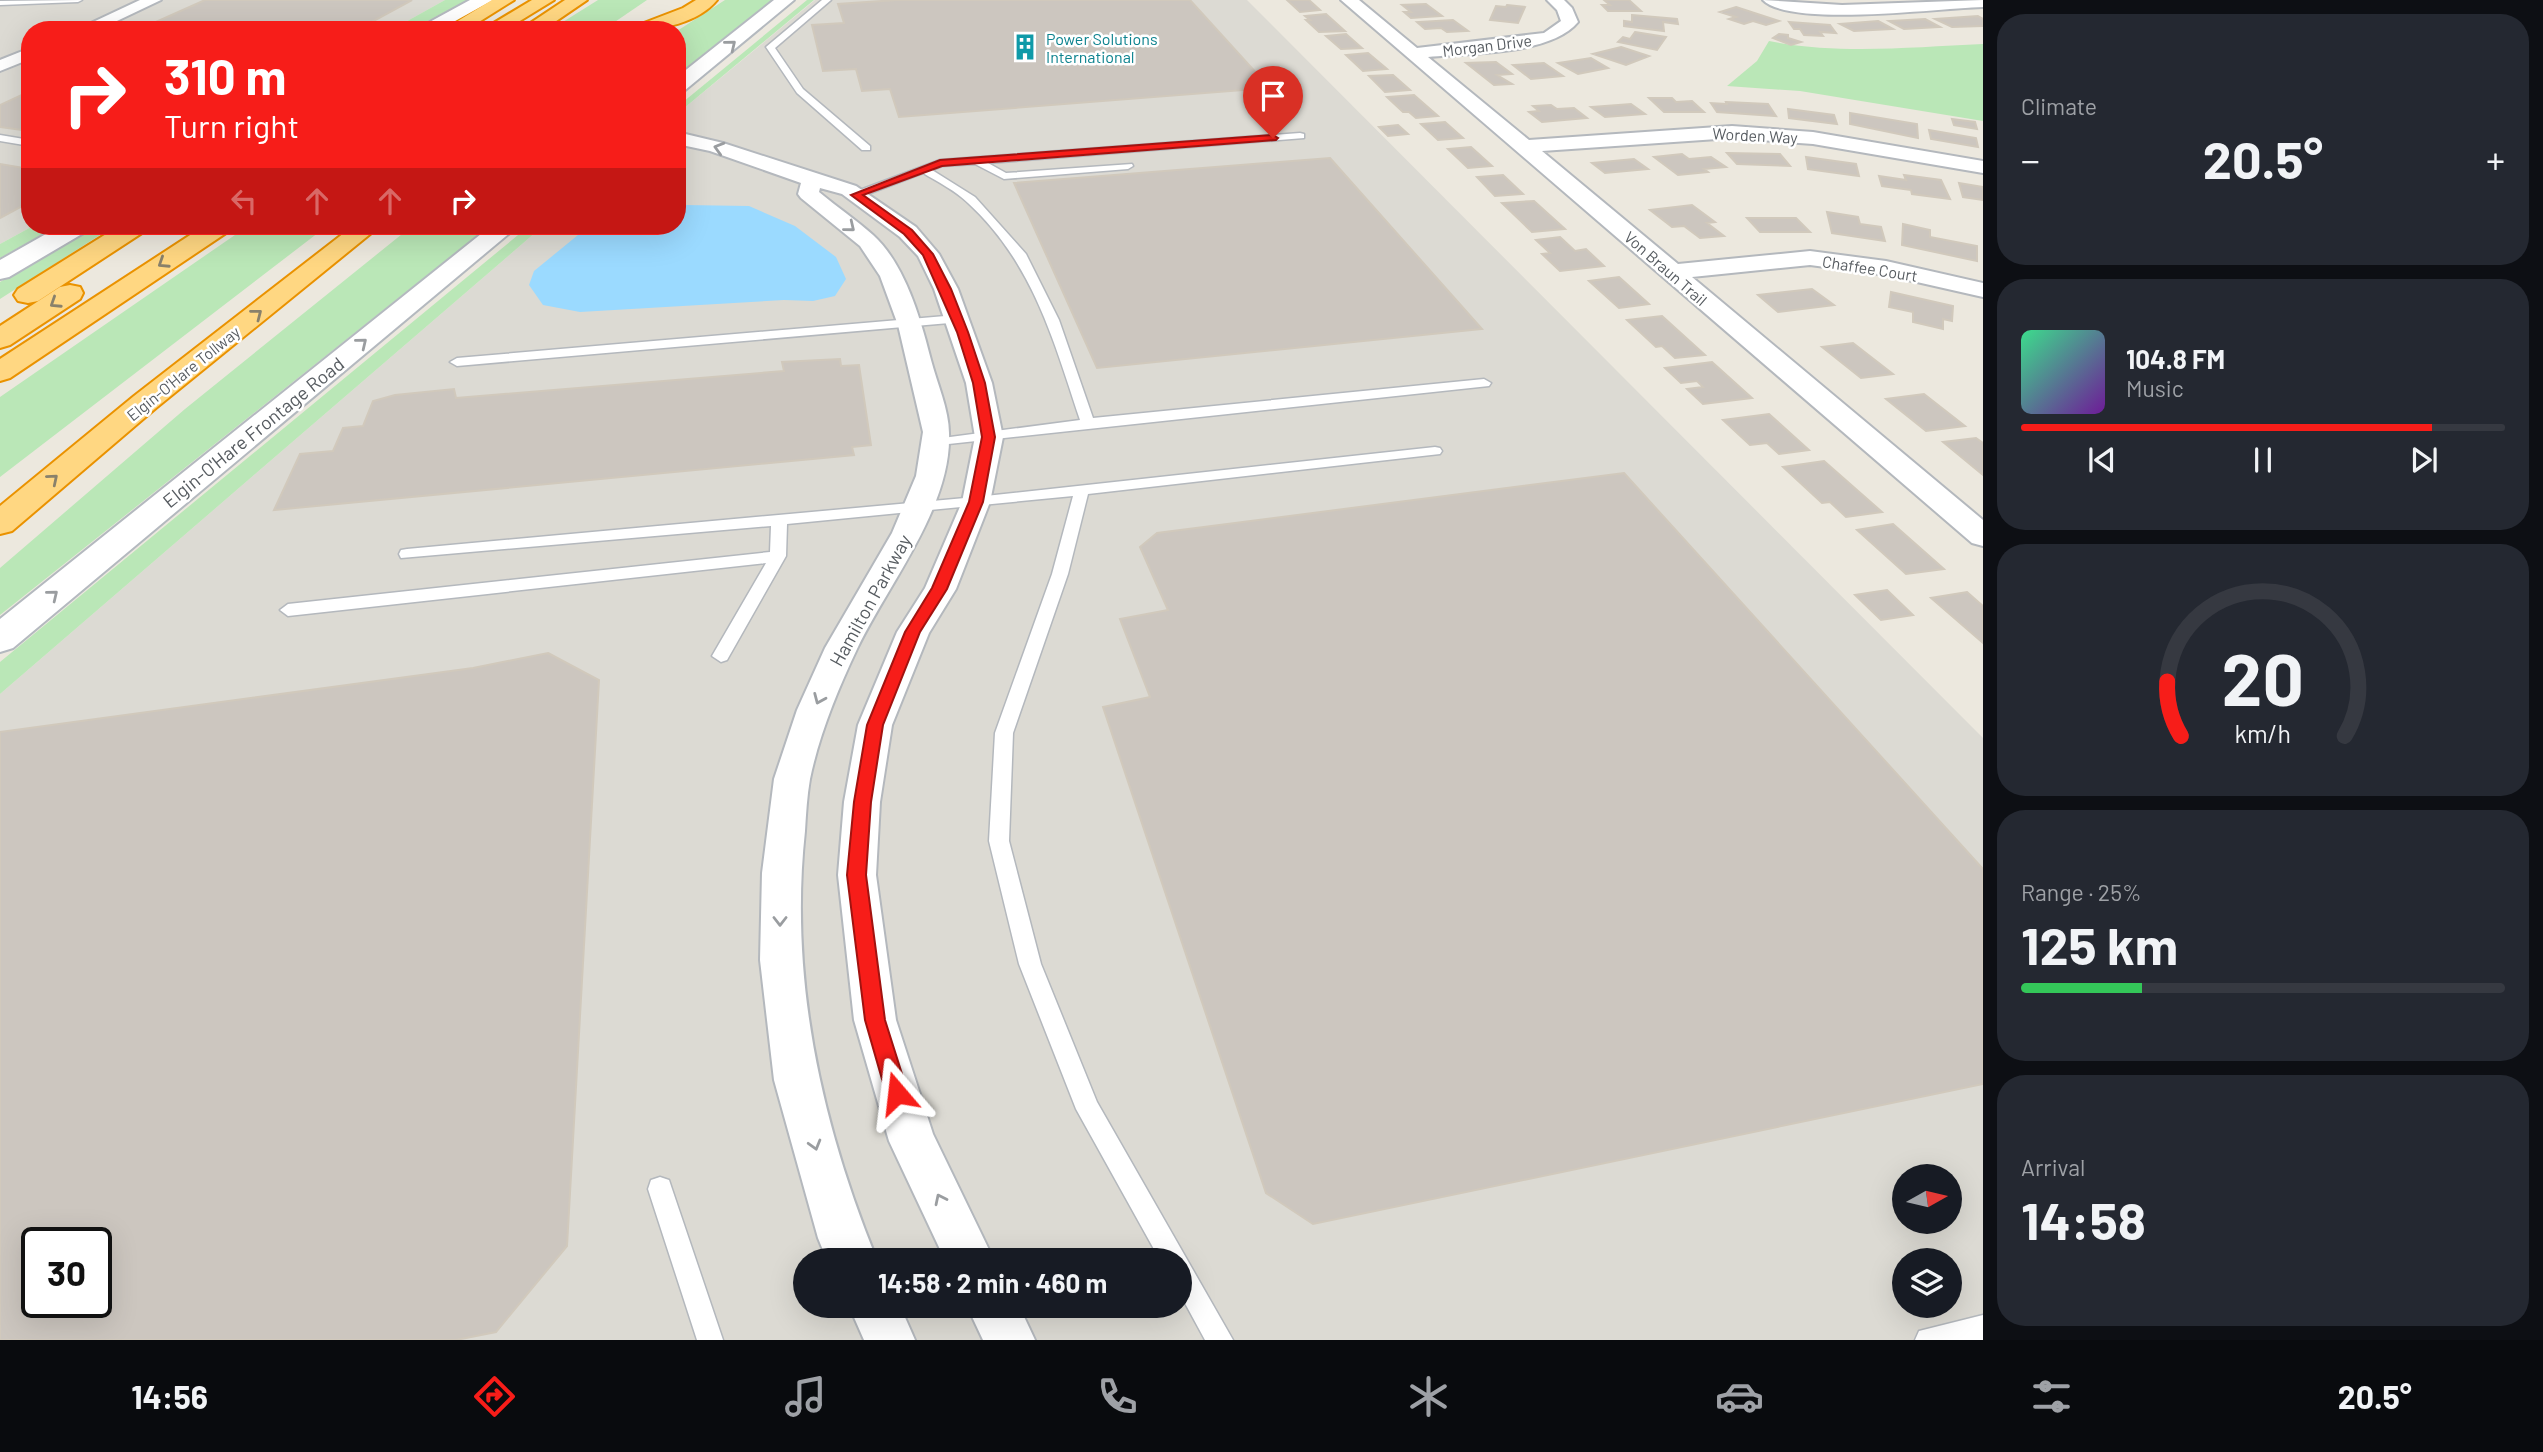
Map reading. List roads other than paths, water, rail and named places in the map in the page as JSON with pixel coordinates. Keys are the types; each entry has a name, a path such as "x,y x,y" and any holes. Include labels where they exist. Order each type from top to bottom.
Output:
{"highway":[{"path":"468,21 505,0"},
{"path":"507,21 545,0"},
{"path":"544,21 578,0"},
{"path":"654,21 684,0"},
{"path":"665,21 689,12 708,0"},
{"path":"0,313 122,235"},
{"path":"0,338 160,235"},
{"path":"0,372 206,235"},
{"name":"Elgin-O'Hare Tollway","path":"0,523 145,402 357,235"}],"main road":[{"path":"442,21 484,0"},
{"path":"686,80 785,0"},
{"path":"0,271 62,235"},
{"name":"Elgin-O'Hare Frontage Road","path":"0,639 495,235"}],"street":[{"path":"105,21 153,0"},
{"name":"Von Braun Trail","path":"1349,0 1525,146 1983,536"},
{"name":"Morgan Drive","path":"1413,53 1509,44 1549,37 1570,22 1564,8 1555,0"},
{"path":"1771,0 1797,8 1825,9 1983,2"},
{"path":"1,64 21,56"},
{"name":"Worden Way","path":"1525,146 1732,132 1813,138 1983,167"},
{"path":"686,140 716,147 849,190 908,232 928,254 957,319 979,383 989,437 976,502 940,589 913,632 875,725 862,802 857,875 875,1020 912,1141 964,1248"},
{"name":"Hamilton Parkway","path":"812,180 808,194 868,242 891,276 910,325 936,432 930,476 907,533 841,648 814,710 792,779 781,873 780,960 796,1080 847,1248"},
{"name":"Chaffee Court","path":"1671,272 1810,258 1886,268 1983,290"},
{"path":"880,1318 890,1340"},
{"path":"998,1318 1010,1340"}],"lane":[{"path":"0,3 78,0"},
{"path":"827,0 770,47 800,90 866,148"},
{"path":"856,195 940,163 1300,136"},
{"path":"0,138 21,142"},
{"path":"976,160 1004,176 1128,166"},
{"path":"924,169 971,199 1020,254 1053,320 1088,423"},
{"path":"457,362 957,319"},
{"path":"935,443 1088,423 1484,383"},
{"path":"407,554 976,502 1435,451"},
{"path":"1082,490 1060,574 1004,733 999,841 1030,964 1088,1109 1167,1248"},
{"path":"721,656 778,556 779,519"},
{"path":"288,610 778,556"},
{"path":"660,1189 710,1340"},
{"path":"1192,1290 1220,1340"},
{"path":"1928,1340 1983,1328"}],"water":[{"path":"686,205 749,206 795,226 836,257 846,279 835,296 813,301 784,300 580,312 543,305 529,285 534,271 578,235 686,235"}],"place":[{"name":"Power Solutions International","path":"1025,47"}]}
